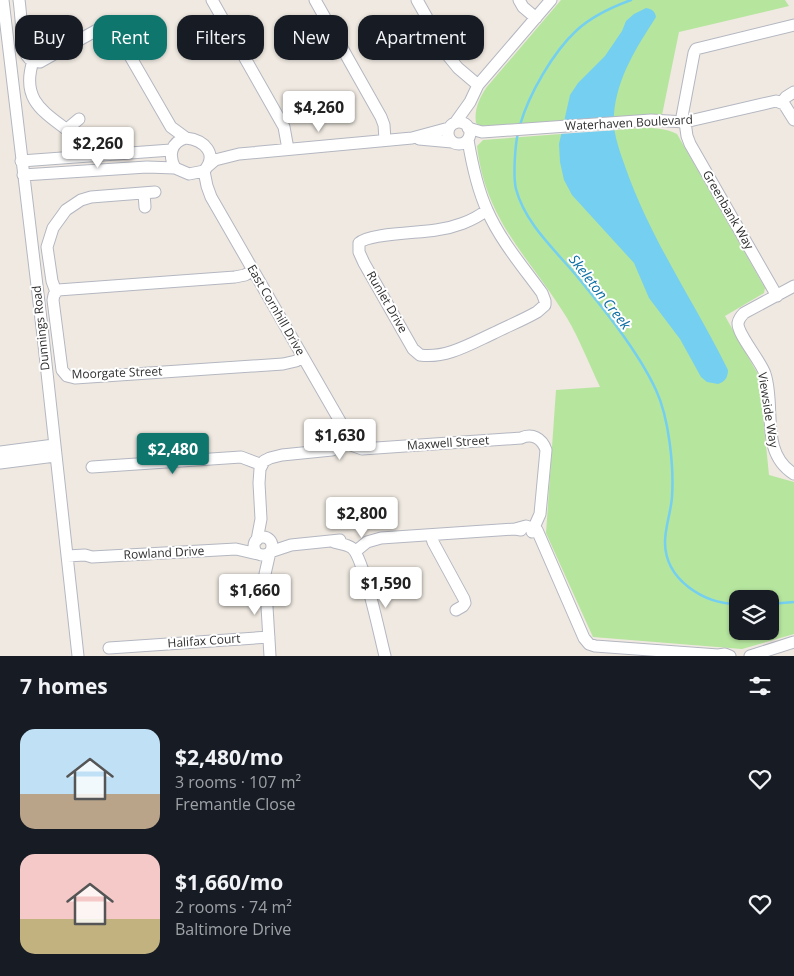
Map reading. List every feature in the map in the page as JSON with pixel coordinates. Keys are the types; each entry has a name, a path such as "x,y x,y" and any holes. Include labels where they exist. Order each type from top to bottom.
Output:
{"street":[{"path":"19,0 25,50 28,58 38,62 44,60 97,30 108,26 116,31 171,127 186,138 201,142 210,154 206,168 189,174 175,168 147,167 23,175"},
{"path":"212,0 284,127 288,149"},
{"path":"314,0 381,117 384,125 385,140"},
{"path":"417,0 449,57 458,68 478,85"},
{"path":"519,0 536,18"},
{"path":"463,136 448,135 452,126 470,102 478,85 551,0"},
{"name":"Dunnings Road","path":"2,9 78,656"},
{"path":"683,122 696,49 794,24"},
{"path":"33,61 28,79 32,97 37,105 78,139"},
{"path":"794,92 782,102 794,120"},
{"name":"Waterhaven Boulevard","path":"206,168 216,160 230,156 288,149 635,121 683,122 772,101 782,102"},
{"path":"463,136 470,102"},
{"path":"67,129 79,119"},
{"name":"Greenbank Way","path":"683,122 690,144 776,296"},
{"path":"452,126 463,123 463,136 487,210"},
{"name":"Waterhaven Boulevard","path":"412,138 452,126"},
{"path":"171,127 172,160 175,168"},
{"path":"21,161 173,147 178,141 186,138"},
{"name":"Waterhaven Boulevard","path":"207,148 230,156"},
{"name":"East Cornhill Drive","path":"206,168 207,186 211,197 302,357 348,433 345,443"},
{"name":"East Cornhill Drive","path":"189,174 211,197"},
{"path":"145,207 149,193 92,197 81,200 66,210 53,228 47,247 52,281 56,292 68,288 235,277 252,270"},
{"name":"Runlet Drive","path":"487,210 496,229 542,293 545,305 537,312 472,344 459,349 426,356 418,354 413,349 364,263 359,252 359,243 370,238 437,230 458,225 487,210"},
{"name":"Viewside Way","path":"794,286 744,313 738,320 743,335 765,373 774,449 780,462 794,474"},
{"name":"Moorgate Street","path":"56,292 53,300 61,365 64,374 70,378 283,364 296,361 302,357"},
{"name":"Maxwell Street","path":"345,443 362,449 532,436 540,439 546,450 540,514 533,530"},
{"path":"345,443 337,454 320,452 282,455 268,453 263,456 256,472 259,483 262,539 254,548 264,553 291,545 334,542 358,549"},
{"path":"0,452 55,450"},
{"path":"0,463 55,450"},
{"path":"92,467 241,457 260,464"},
{"path":"358,549 367,542 381,538 515,529 526,526 541,537 544,548 582,631 600,645 719,656 725,654 730,656"},
{"path":"431,535 432,542 464,599 465,603 463,606 456,610"},
{"path":"262,539 291,545"},
{"path":"262,539 272,544 264,553 270,656"},
{"name":"Rowland Drive","path":"236,549 262,539"},
{"name":"Rowland Drive","path":"67,560 85,555 92,557 236,549 264,553"},
{"path":"358,549 385,656"},
{"name":"Halifax Court","path":"109,648 269,637"},
{"path":"750,656 794,642"}],"green space":[{"path":"561,0 785,0 789,6 679,32 662,115 481,126 476,123 478,105 486,88"},
{"path":"640,128 664,129 677,134 765,288 764,293 725,316 759,376 769,475 794,482 794,634 779,638 779,590 729,590 729,640 773,640 742,649 593,637 546,533 556,390 600,387 567,318 500,218 482,173 477,146 483,140"}],"water":[{"path":"646,8 653,11 656,17 629,63 619,87 614,114 615,135 626,169 648,221 728,370 726,379 718,384 707,382 701,377 680,339 649,298 634,263 572,195 564,180 560,162 559,144 570,95 578,83 605,56 622,31 626,21 634,14"}],"pier":[{"path":"616,117 618,130 559,134 561,121"}],"waterway":[{"name":"Skeleton Creek","path":"520,125 529,100 543,74 568,39 596,16 631,0"},
{"name":"Skeleton Creek","path":"518,133 515,184 526,213 541,235 576,275 619,330 649,375 661,401 667,428 672,471 672,497 665,542 667,556 672,568 679,578 700,594 712,600 729,603"},
{"name":"Skeleton Creek","path":"779,603 794,602"}]}
